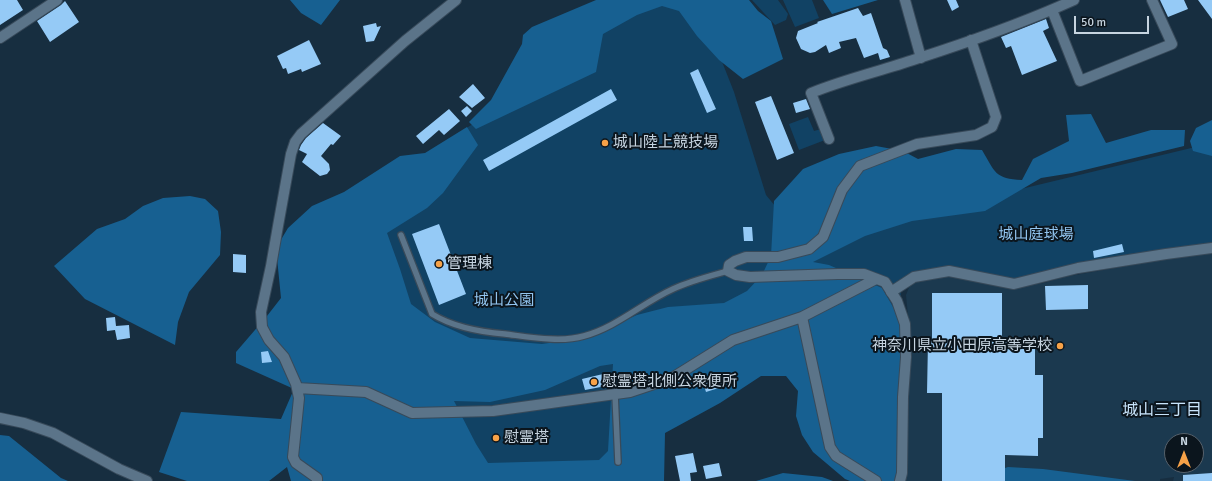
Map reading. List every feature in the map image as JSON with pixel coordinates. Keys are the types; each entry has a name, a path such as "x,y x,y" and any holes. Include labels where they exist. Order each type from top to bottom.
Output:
{"street":[{"path":"0,38 56,0"},
{"path":"317,481 317,478 296,463 293,457 299,398 297,388 284,358 269,340 262,327 262,312 291,154 301,134 405,41 456,0"},
{"path":"905,0 921,58"},
{"path":"829,139 811,92 921,58 1052,10 1074,0"},
{"path":"1052,10 1080,81 1172,44 1152,0"},
{"path":"900,481 902,473 906,357 905,324 898,301 885,282 864,274 750,276 736,275 728,271 729,265 735,261 746,258 778,257 809,248 823,237 842,190 860,166 917,144 956,137 976,136 992,127 996,117 971,40"},
{"path":"891,292 914,277 949,271 1014,284 1078,268 1212,248"},
{"path":"297,388 366,392 412,413 493,411 630,392 672,378 733,340 802,317 876,279"},
{"path":"802,317 830,448 836,456 876,481"},
{"path":"0,418 24,423 53,433 119,469 147,481"}],"lane":[{"path":"401,235 432,314 443,320 483,332 525,337 554,339 583,336 612,324 672,289 728,271"},
{"path":"615,394 618,462"}],"shaded area":[{"path":"290,0 340,0 321,25 301,13"},
{"path":"596,0 749,0 758,11 771,21 783,59 743,79 719,60 697,36 679,11 662,6 637,15 603,34 596,72 476,129 469,122 491,100 522,44 523,35 532,27"},
{"path":"823,0 878,0 832,14"},
{"path":"1091,114 1106,143 1151,130 1185,130 1184,146 1072,173 1041,178 985,211 912,221 865,236 813,262 829,265 882,288 900,319 903,342 897,481 850,481 845,479 813,452 802,435 796,416 798,391 786,376 761,376 720,403 665,433 664,481 291,481 287,467 269,481 187,481 159,472 181,412 281,419 294,389 236,363 236,352 281,298 276,248 288,228 312,206 344,192 400,156 425,153 467,127 478,145 443,193 427,208 387,233 411,304 435,322 470,338 542,344 584,338 637,315 668,307 724,303 747,291 762,275 771,256 774,201 803,169 839,154 876,146 903,151 918,159 956,149 982,150 993,169 1001,176 1022,180 1033,159 1069,141 1066,115","holes":["613,364 608,451 599,460 488,463 476,444 454,401 490,402 545,390 600,366"]},
{"path":"1212,120 1212,156 1193,151 1190,141 1196,128"},
{"path":"190,196 205,199 218,211 221,232 220,255 189,292 178,322 175,345 85,299 54,266 97,229 125,219 143,206 163,198"},
{"name":"神奈川県立小田原高等学校","path":"1212,251 1212,481 1173,481 1174,477 1160,479 1160,481 905,481 909,325 906,295 910,285 914,282 940,276 960,276 1008,288 1044,283 1064,277"},
{"path":"0,435 9,436 61,478 68,481 0,481"},
{"path":"1008,467 1043,469 1135,481 979,481 985,475"},
{"path":"783,473 822,477 833,481 756,481"}],"green space":[{"name":"城山公園","path":"645,0 700,6 734,92 766,195 789,223 1021,189 1212,143 1212,244 1014,280 957,269 915,274 901,292 886,460 824,382 746,357 644,393 636,476 395,481 341,346 403,168 503,105"},
{"path":"752,0 778,0 788,14 786,20 775,25"},
{"path":"783,0 812,0 819,18 795,27"},
{"path":"808,117 814,131 821,129 825,140 799,150 789,124"}],"building":[{"path":"0,0 17,0 23,10 0,25"},
{"path":"947,0 956,0 959,7 952,11"},
{"path":"1160,0 1184,0 1188,9 1168,17"},
{"path":"1198,0 1212,0 1212,19"},
{"path":"65,1 79,22 50,42 37,21"},
{"path":"858,8 863,16 871,13 883,48 887,50 890,57 880,60 878,53 864,58 856,38 839,42 841,48 829,53 826,45 815,52 810,53 801,49 796,38 798,31 818,23 817,22"},
{"path":"1046,19 1049,28 1043,31 1057,61 1022,75 1011,46 1006,48 1001,37"},
{"path":"376,23 377,27 381,26 374,41 366,42 363,26"},
{"path":"309,40 321,64 302,72 301,69 288,74 286,68 283,69 277,56"},
{"path":"698,69 716,109 707,113 690,73"},
{"path":"473,84 485,98 472,108 459,97"},
{"path":"611,89 617,100 489,171 483,160"},
{"path":"771,96 794,153 777,160 755,102"},
{"path":"806,99 810,109 796,113 793,103"},
{"path":"467,106 472,111 466,117 461,111"},
{"path":"449,109 460,121 444,135 439,130 423,144 416,136"},
{"path":"323,123 341,136 333,145 331,144 321,156 329,164 330,170 327,174 320,176 302,162 307,154 299,150 306,138"},
{"name":"管理棟","path":"439,224 466,294 439,305 412,234"},
{"path":"743,227 752,227 753,241 744,241"},
{"path":"1122,244 1124,252 1094,258 1093,251"},
{"path":"233,254 246,255 246,273 233,272"},
{"path":"1088,285 1088,309 1046,310 1045,286"},
{"path":"932,293 1002,293 1002,341 1035,341 1035,375 1043,375 1043,438 1038,438 1038,456 1005,455 1005,481 942,481 942,393 927,393 928,341 932,341"},
{"path":"115,317 116,326 129,325 130,338 117,340 115,330 107,331 106,318"},
{"path":"268,351 272,362 262,363 261,352"},
{"path":"721,373 725,386 706,392 702,379"},
{"name":"慰霊塔北側公衆便所","path":"603,374 606,386 585,390 582,379"},
{"path":"693,453 697,472 690,473 691,481 680,481 675,456"},
{"path":"719,463 722,476 706,479 703,466"},
{"path":"1212,473 1212,481 1183,481 1183,475"}],"place":[{"name":"城山陸上競技場","path":"605,143"},
{"name":"管理棟","path":"439,264"},
{"name":"神奈川県立小田原高等学校","path":"1060,346"},
{"name":"慰霊塔北側公衆便所","path":"594,382"},
{"name":"慰霊塔","path":"496,438"}],"district":[{"name":"城山三丁目","path":"1162,411"}],"park label":[{"name":"城山庭球場","path":"1036,235"}]}
